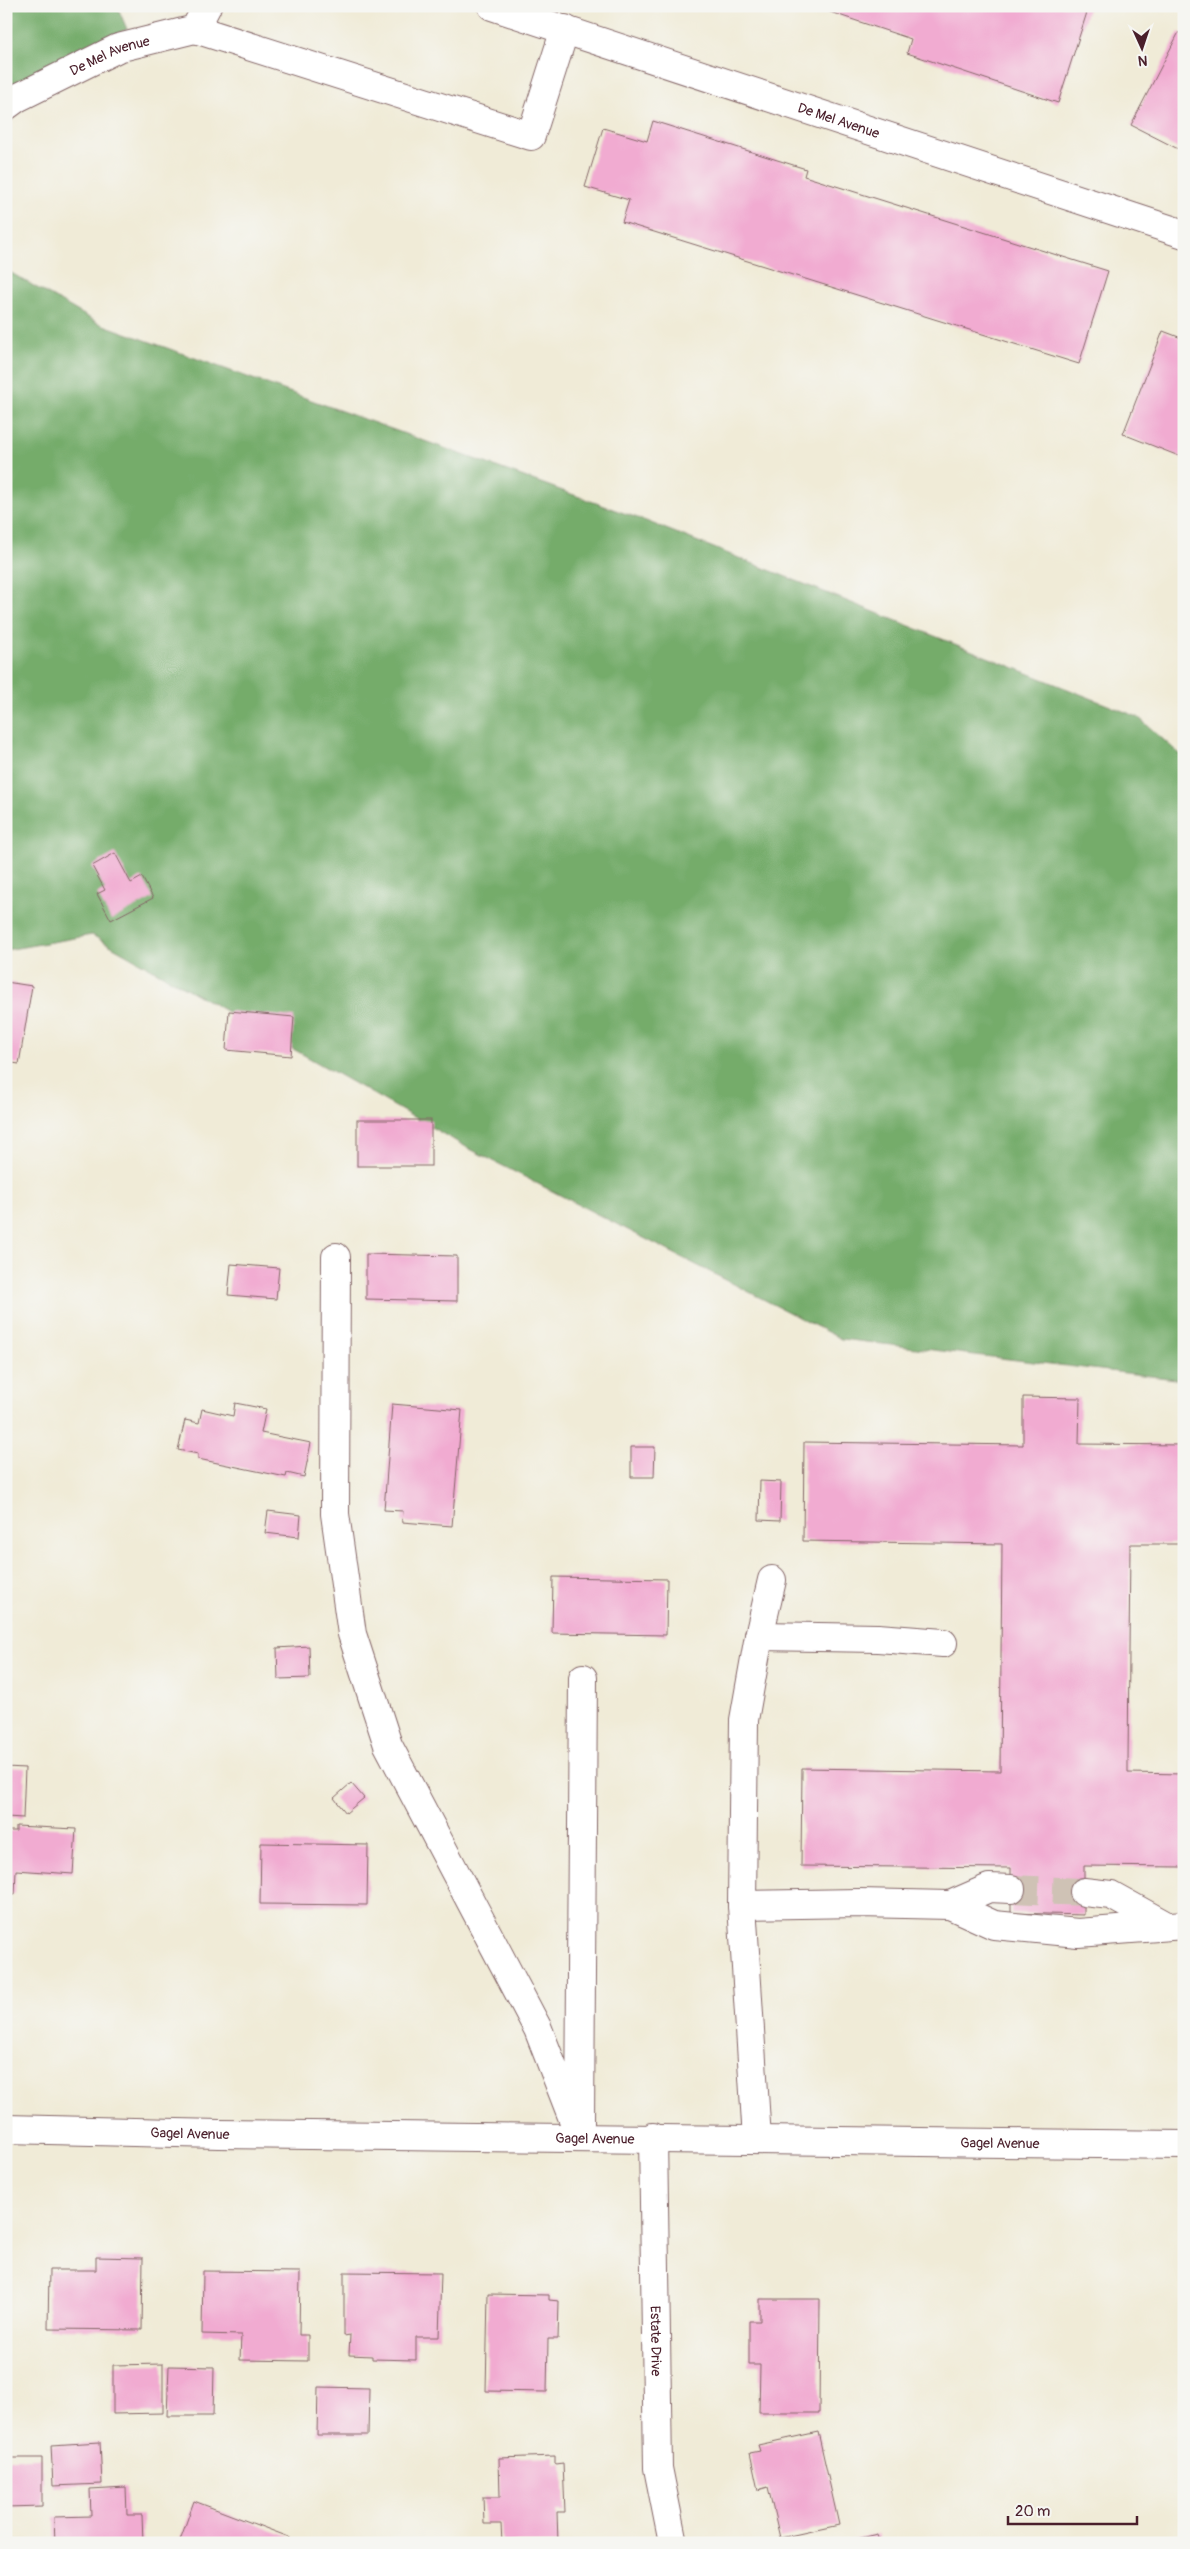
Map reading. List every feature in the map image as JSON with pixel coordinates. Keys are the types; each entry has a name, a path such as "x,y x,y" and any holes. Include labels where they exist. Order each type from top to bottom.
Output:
{"street":[{"name":"De Mel Avenue","path":"492,6 1184,234"},
{"name":"De Mel Avenue","path":"6,106 17,98 118,48 201,18"},
{"path":"201,18 531,136 565,30"},
{"path":"336,1257 335,1514 352,1634 388,1745 538,2029 580,2137"},
{"path":"757,2139 742,1905 744,1720 759,1636 772,1580"},
{"path":"759,1636 878,1638 943,1643"},
{"path":"580,2137 583,1678"},
{"path":"950,1905 989,1888 1011,1889"},
{"path":"1084,1892 1111,1894 1175,1926"},
{"path":"742,1905 859,1903 950,1905 994,1925 1078,1933 1175,1926"},
{"name":"Gagel Avenue","path":"6,2129 219,2134 1184,2144"},
{"name":"Estate Drive","path":"653,2137 658,2468 673,2543"}],"green space":[{"path":"6,6 117,6 127,29 6,88"},
{"path":"6,270 98,323 646,521 1138,717 1184,758 1184,1380 841,1339 468,1148 92,935 6,950"}],"building":[{"path":"812,6 1089,6 1058,103 907,53 911,39"},
{"path":"1179,32 1184,35 1184,152 1131,125"},
{"path":"653,121 806,169 804,176 1108,271 1079,364 622,222 629,200 585,187 603,128 647,141"},
{"path":"1163,331 1184,339 1184,458 1123,434"},
{"path":"115,853 131,883 142,877 153,898 111,920 97,894 105,890 92,866"},
{"path":"6,982 32,986 19,1064 6,1062"},
{"path":"229,1011 294,1017 291,1056 226,1050"},
{"path":"357,1120 431,1120 431,1166 357,1166"},
{"path":"366,1254 457,1256 457,1301 366,1299"},
{"path":"231,1264 279,1268 276,1299 228,1295"},
{"path":"1023,1397 1080,1398 1079,1444 1184,1445 1184,1544 1130,1544 1128,1773 1184,1774 1184,1867 1084,1866 1084,1915 1011,1913 1011,1868 801,1866 802,1768 1000,1771 1002,1544 803,1541 804,1442 1023,1445"},
{"path":"235,1403 266,1409 261,1433 311,1443 304,1477 287,1473 286,1477 198,1459 198,1454 178,1450 185,1420 199,1423 202,1409 233,1416"},
{"path":"392,1404 462,1410 452,1526 402,1522 403,1511 384,1510"},
{"path":"631,1447 655,1447 654,1477 631,1477"},
{"path":"760,1481 781,1482 780,1521 759,1520"},
{"path":"268,1511 301,1515 299,1537 265,1533"},
{"path":"553,1577 667,1579 666,1635 552,1633"},
{"path":"309,1646 310,1678 278,1679 277,1648"},
{"path":"6,1767 25,1768 23,1818 6,1817"},
{"path":"351,1783 364,1798 346,1813 334,1798"},
{"path":"16,1826 76,1829 73,1874 16,1870 15,1894 6,1893 6,1831 16,1831"},
{"path":"261,1843 368,1845 367,1905 260,1904"},
{"path":"96,2257 143,2258 142,2330 48,2329 49,2270 96,2270"},
{"path":"203,2271 300,2272 299,2335 308,2335 308,2361 240,2360 241,2335 202,2334"},
{"path":"344,2272 441,2273 439,2337 416,2337 416,2360 372,2359 372,2356 349,2355 350,2335 344,2336"},
{"path":"488,2294 549,2295 549,2300 559,2301 558,2339 548,2339 547,2392 486,2391"},
{"path":"760,2299 820,2299 819,2413 759,2413 760,2365 749,2365 749,2321 760,2321"},
{"path":"163,2364 163,2413 113,2414 113,2365"},
{"path":"169,2366 214,2367 213,2416 167,2416"},
{"path":"318,2387 369,2388 368,2435 317,2435"},
{"path":"818,2432 839,2525 780,2538 768,2487 758,2490 750,2453 760,2451 758,2445"},
{"path":"100,2442 102,2484 53,2486 51,2445"},
{"path":"555,2456 555,2464 563,2463 565,2512 557,2512 558,2543 502,2543 501,2524 484,2524 483,2497 500,2497 499,2458"},
{"path":"6,2458 42,2458 42,2506 6,2507"},
{"path":"126,2487 127,2515 142,2515 143,2543 55,2543 54,2517 91,2516 90,2489"},
{"path":"194,2501 289,2537 287,2543 179,2543"},
{"path":"878,2534 880,2543 844,2543 844,2542"}],"tunnel":[{"path":"1011,1889 1084,1892"}]}
